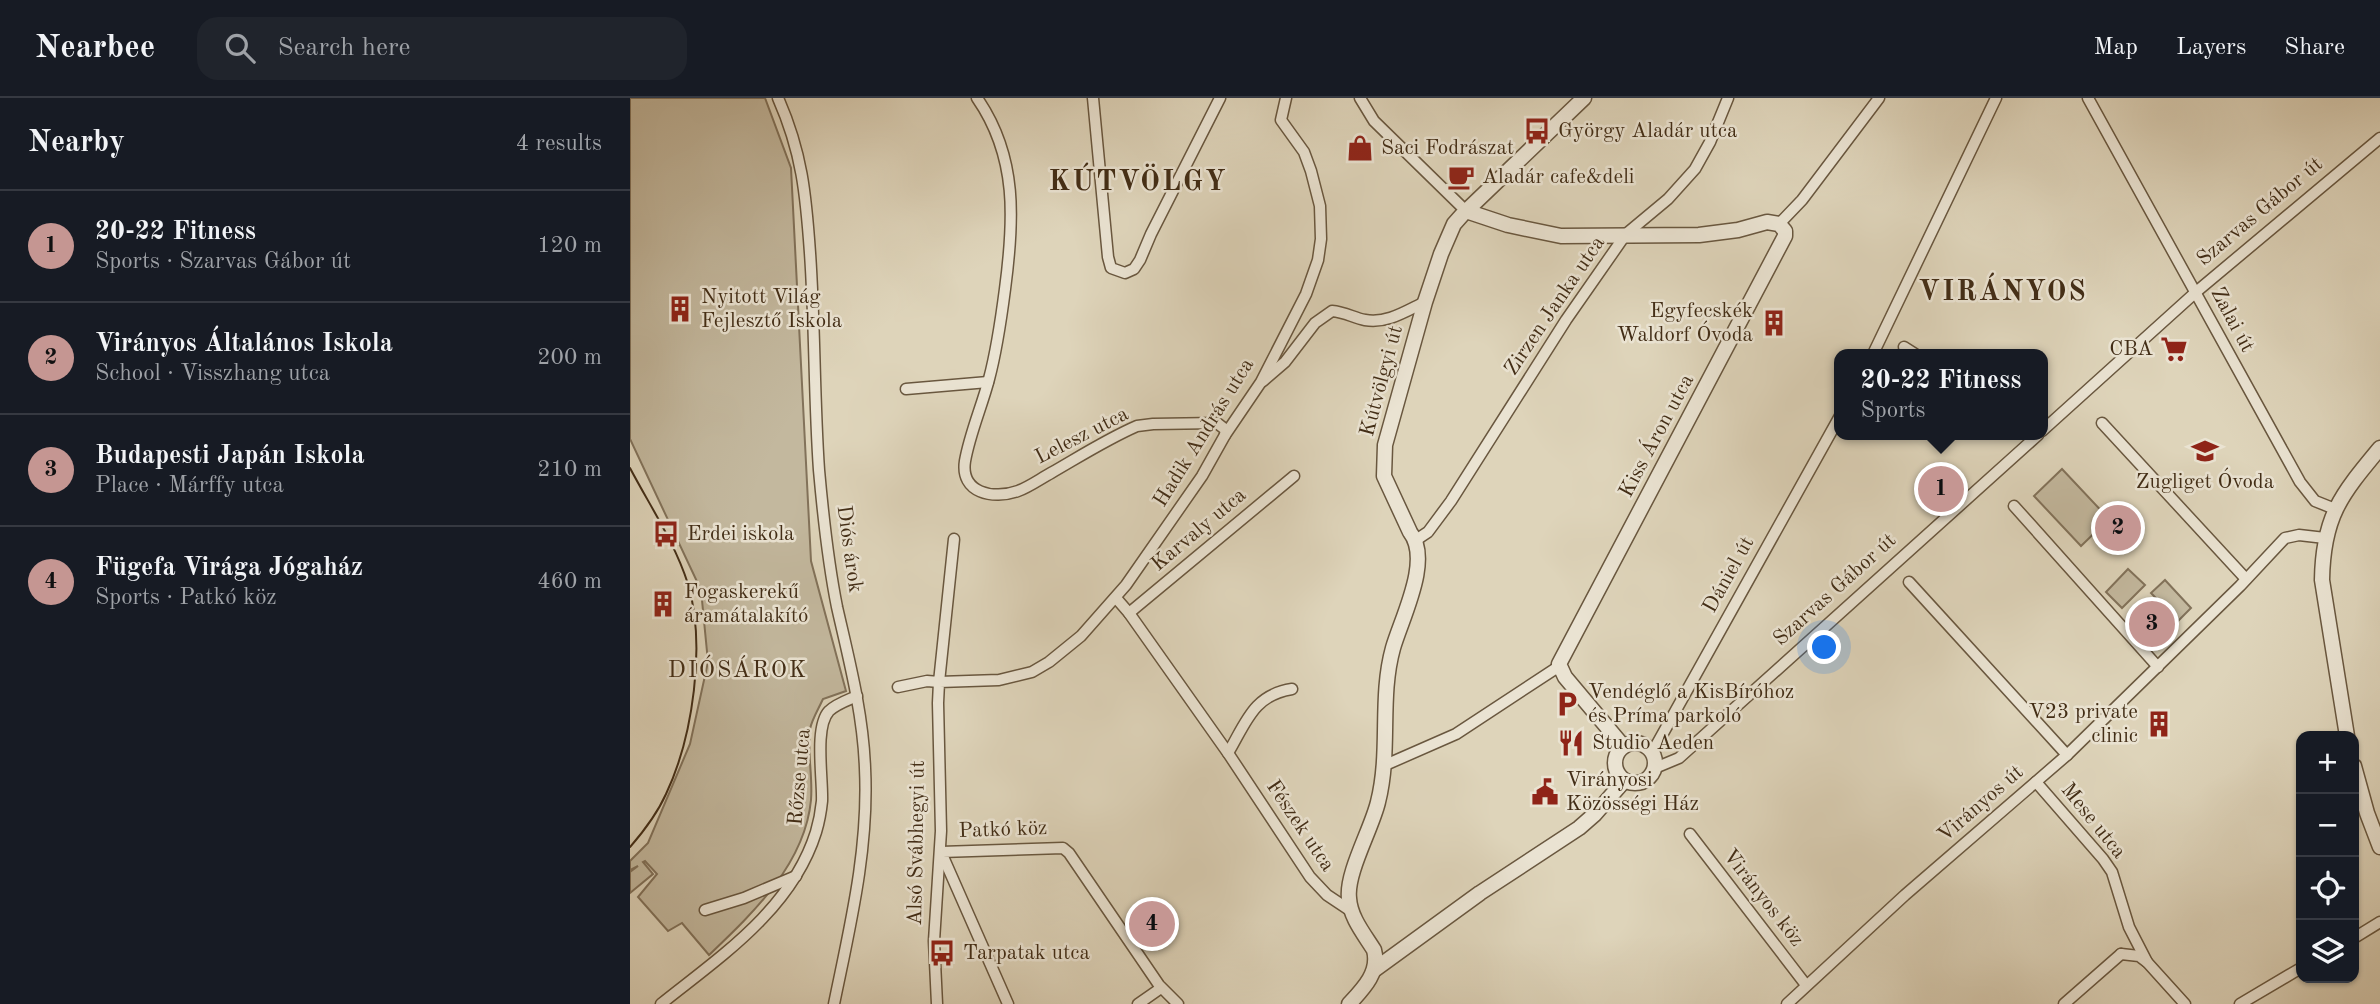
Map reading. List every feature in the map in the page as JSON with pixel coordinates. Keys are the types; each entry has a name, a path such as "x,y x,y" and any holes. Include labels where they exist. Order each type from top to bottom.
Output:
{"street":[{"name":"Diós árok","path":"778,98 798,149 806,187 814,304 820,481 837,604 857,696 865,766 867,820 862,863 834,1004"},
{"path":"905,389 988,382 999,333 1010,248 1012,201 1003,151 991,118 977,98"},
{"path":"1093,98 1108,257 1111,268 1125,273 1134,269 1140,260 1220,98"},
{"name":"Hadik András utca","path":"939,682 1011,679 1040,668 1081,636 1116,598 1197,484 1225,435 1261,383 1306,294 1318,260 1321,239 1320,206 1311,171 1304,152 1281,120 1286,98"},
{"path":"1360,98 1374,121 1466,211 1507,225 1560,236 1699,235 1738,230 1767,222 1779,224 1802,200 1879,98"},
{"name":"Kútvölgyi út","path":"1351,911 1349,885 1378,803 1383,766 1386,684 1392,652 1419,564 1416,540 1388,488 1383,466 1385,445 1425,302 1454,224 1584,98"},
{"name":"Zirzen Janka utca","path":"1416,540 1428,532 1451,500 1566,320 1626,234 1668,199 1696,169 1728,98"},
{"path":"1875,349 1996,98"},
{"name":"Zalai út","path":"2088,98 2300,482 2315,502 2335,509"},
{"name":"Szarvas Gábor út","path":"2048,424 2196,292 2380,138"},
{"name":"Kiss Áron utca","path":"1558,667 1785,236 1785,231 1779,224"},
{"path":"1261,383 1284,362 1315,323 1332,311 1347,312 1365,320 1387,320 1425,302"},
{"name":"Lelesz utca","path":"988,382 967,450 964,469 970,485 977,492 1009,494 1020,490 1137,426 1217,422 1226,430 1225,435"},
{"path":"2102,423 2246,579"},
{"name":"Dániel út","path":"1653,760 1834,425"},
{"name":"Szarvas Gábor út","path":"1653,760 1679,758 2030,440"},
{"path":"2346,731 2322,580 2325,538 2335,509 2380,448"},
{"name":"Karvaly utca","path":"1129,613 1294,476"},
{"path":"2014,506 2158,667"},
{"name":"Virányos út","path":"1787,1004 1905,895 2067,755 2285,538 2299,535 2325,538"},
{"name":"Alsó Svábhegyi út","path":"937,1004 934,941 941,852 939,682 954,540"},
{"path":"1909,582 2067,755"},
{"name":"Fészek utca","path":"1116,598 1228,753 1310,877 1327,895 1351,911"},
{"path":"1383,766 1455,734 1558,667 1623,746"},
{"path":"898,687 927,681 939,682"},
{"path":"1228,753 1254,708 1279,691 1292,689"},
{"name":"Rőzse utca","path":"661,1004 749,932 783,896 796,876 813,843 819,821 822,798 821,734 825,717 834,707 857,696"},
{"path":"1640,744 1653,760 1648,779 1635,784 1624,781 1614,764 1623,746 1640,744"},
{"path":"1349,1004 1374,970 1480,893 1579,828 1624,781"},
{"name":"Mese utca","path":"2036,782 2103,859 2114,879 2129,927 2147,962 2185,1004"},
{"path":"2359,784 2380,846"},
{"name":"Virányos köz","path":"1690,834 1806,985"},
{"name":"Patkó köz","path":"941,852 1063,848 1161,988"},
{"path":"941,852 1008,1004"},
{"path":"705,910 744,898 796,876"},
{"path":"1351,911 1374,950 1374,970"},
{"path":"2359,934 2380,922"},
{"path":"2064,1004 2121,954 2129,927"},
{"path":"2121,954 2139,956 2147,962"},
{"path":"2240,1004 2296,971"},
{"path":"1138,1004 1161,988 1178,1004"}],"shaded area":[{"path":"630,98 765,98 791,168 811,561 846,691 823,699 811,725 811,800 799,845 774,886 743,922 709,955 682,923 668,931 638,897 657,874 645,861 643,862 653,874 630,893 630,872 638,866 630,870 630,861 648,843 690,744 708,662 701,590 630,439"},
{"path":"2062,469 2109,519 2081,546 2034,496"},
{"path":"2128,569 2145,585 2122,608 2106,592"},
{"path":"2165,580 2191,608 2178,621 2151,593"}],"tram line":[{"path":"630,468 683,569 693,608 696,635 694,691 683,746 659,808 630,847"}],"place":[{"name":"György Aladár utca","path":"1537,131"},
{"name":"Saci Fodrászat","path":"1360,148"},
{"name":"Aladár cafe&deli","path":"1461,177"},
{"name":"Nyitott Világ Fejlesztő Iskola","path":"680,309"},
{"name":"Egyfecskék Waldorf Óvoda","path":"1774,323"},
{"name":"CBA","path":"2174,349"},
{"name":"Zugliget Óvoda","path":"2205,451"},
{"name":"20-22 Fitness","path":"1941,489"},
{"name":"Virányos Általános Iskola","path":"2118,528"},
{"name":"Erdei iskola","path":"666,534"},
{"name":"Fogaskerekű áramátalakító","path":"663,604"},
{"name":"Budapesti Japán Iskola","path":"2152,624"},
{"name":"Vendéglő a KisBíróhoz és Príma parkoló","path":"1567,704"},
{"name":"V23 private clinic","path":"2159,724"},
{"name":"Studio Aeden","path":"1571,743"},
{"name":"Virányosi Közösségi Ház","path":"1545,792"},
{"name":"Fügefa Virága Jógaház","path":"1152,924"},
{"name":"Tarpatak utca","path":"942,953"}],"district":[{"name":"KÚTVÖLGY","path":"1138,183"},
{"name":"VIRÁNYOS","path":"2003,293"},
{"name":"DIÓSÁROK","path":"738,670"}]}
